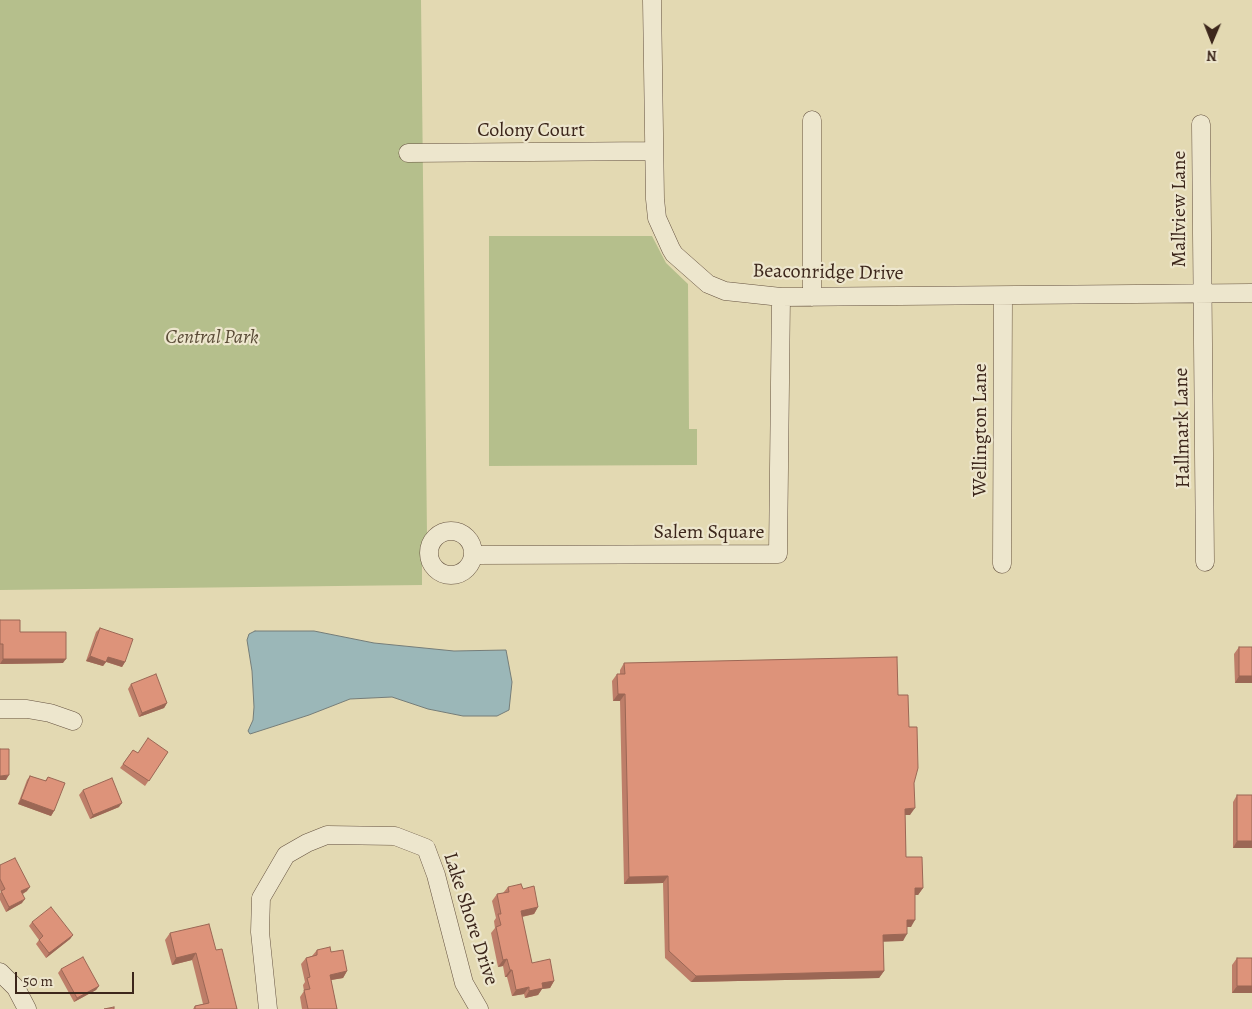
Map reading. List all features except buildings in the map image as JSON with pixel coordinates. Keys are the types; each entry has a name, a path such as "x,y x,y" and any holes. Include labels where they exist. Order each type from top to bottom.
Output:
{"street":[{"name":"Beaconridge Drive","path":"652,0 655,199 657,218 674,254 708,284 725,291 781,297 1252,292"},
{"path":"812,120 812,297"},
{"name":"Mallview Lane","path":"1201,124 1202,294"},
{"name":"Colony Court","path":"408,153 654,151"},
{"name":"Hallmark Lane","path":"1202,294 1206,562"},
{"name":"Wellington Lane","path":"1002,564 1003,296"},
{"name":"Salem Square","path":"473,554 778,554 781,297"},
{"path":"0,709 27,709 50,713 73,721"},
{"name":"Lake Shore Drive","path":"268,1009 260,932 261,898 286,855 307,843 327,835 395,836 426,848 436,875 464,983 479,1009"},
{"path":"0,972 16,988 27,1009"}],"green space":[{"name":"Central Park","path":"0,0 421,0 427,535 422,542 422,585 0,590"},
{"path":"489,236 652,236 666,263 688,284 689,429 697,429 697,465 489,466"}],"water":[{"path":"255,631 314,631 374,643 454,651 506,650 512,682 509,710 497,716 463,716 428,709 392,697 350,699 309,715 250,734 248,731 253,720 254,707 252,671 247,640 249,634"}]}
